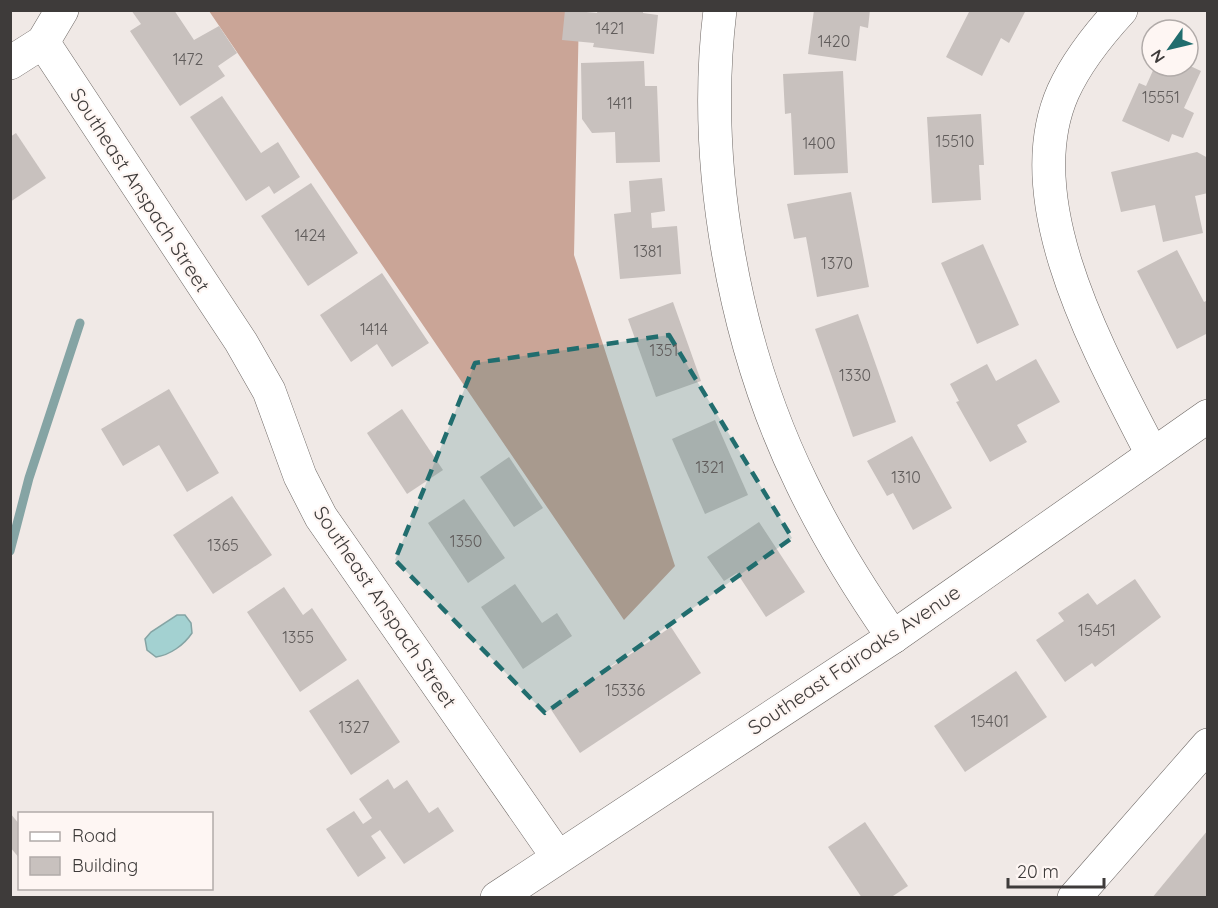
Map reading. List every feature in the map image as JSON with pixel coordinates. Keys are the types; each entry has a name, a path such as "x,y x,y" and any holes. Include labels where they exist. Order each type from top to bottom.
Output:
{"street":[{"path":"10,63 43,42 62,10"},
{"path":"720,10 716,80 717,138 729,255 742,317 776,424 801,482 854,580 893,637"},
{"path":"1122,10 1082,56 1062,93 1052,132 1048,184 1057,230 1078,300 1152,454"},
{"name":"Southeast Anspach Street","path":"43,42 241,342 269,391 300,476 321,517 557,856"},
{"name":"Southeast Fairoaks Avenue","path":"497,897 893,637 1208,416"},
{"path":"1074,897 1208,745"}],"highlighted area":[{"path":"669,335 792,538 545,713 395,560 475,363"}],"shaded area":[{"path":"209,11 579,11 574,255 675,566 624,620"}],"water":[{"path":"177,615 185,615 191,623 192,633 176,649 156,657 147,650 145,639 151,632"}],"building":[{"path":"131,10 174,10 194,40 219,26 237,53 218,66 225,76 180,106 130,31 141,24"},
{"path":"565,10 597,13 598,10 643,10 643,13 658,15 654,54 593,47 594,43 562,40"},
{"path":"814,10 870,10 868,28 860,26 856,61 808,54"},
{"path":"970,10 1026,10 1009,43 1001,38 982,76 946,57"},
{"path":"644,61 645,86 657,86 660,162 616,163 615,132 592,133 582,119 581,63"},
{"path":"843,71 848,173 794,175 791,113 785,114 783,74"},
{"path":"1150,78 1198,78 1184,108 1194,113 1183,138 1172,134 1169,142 1122,121 1139,83 1146,86"},
{"path":"222,96 261,153 278,142 300,177 274,194 269,186 246,201 190,117"},
{"path":"981,114 984,165 979,165 981,200 932,203 927,117"},
{"path":"16,133 46,178 10,202 10,137"},
{"path":"1197,152 1208,158 1208,193 1195,196 1203,233 1163,242 1155,205 1121,212 1111,172"},
{"path":"662,178 665,211 651,213 652,228 677,226 681,274 620,279 614,214 631,212 629,181"},
{"path":"311,183 358,253 308,286 261,216"},
{"path":"851,192 869,287 817,297 806,237 794,239 787,204"},
{"path":"983,244 1019,325 977,344 941,263"},
{"path":"1177,250 1204,302 1208,300 1208,333 1177,349 1137,271"},
{"path":"382,273 429,343 392,367 377,344 351,362 320,315"},
{"path":"673,302 701,381 656,397 628,319"},
{"path":"858,314 896,422 853,437 815,329"},
{"path":"1036,359 1060,402 1017,425 1027,442 990,462 956,402 959,401 950,384 987,364 996,381"},
{"path":"169,389 219,473 187,492 159,445 123,466 101,429"},
{"path":"402,409 443,470 407,494 367,433"},
{"path":"715,420 748,495 705,514 672,439"},
{"path":"912,436 952,508 913,530 893,493 887,496 867,461"},
{"path":"509,457 543,508 514,527 480,477"},
{"path":"232,496 272,555 213,594 173,535"},
{"path":"464,499 505,558 468,583 428,523"},
{"path":"759,522 805,592 766,617 737,573 724,581 707,557"},
{"path":"1135,579 1161,617 1095,667 1092,663 1065,682 1036,640 1064,621 1058,613 1088,593 1097,605"},
{"path":"515,584 542,623 557,613 572,636 523,669 481,607"},
{"path":"284,587 303,615 312,608 347,660 300,692 247,612"},
{"path":"671,627 701,673 580,753 550,708"},
{"path":"1016,671 1047,717 965,772 934,726"},
{"path":"358,679 400,742 351,775 309,711"},
{"path":"388,779 394,789 407,780 429,813 438,807 454,831 404,864 380,830 371,836 386,858 358,877 326,829 354,811 363,824 372,818 359,799"},
{"path":"10,813 18,823 18,857 10,847"},
{"path":"865,822 908,886 890,898 862,898 828,847"},
{"path":"1208,830 1208,898 1152,898"}],"waterway":[{"path":"10,551 29,478 80,323"}]}
